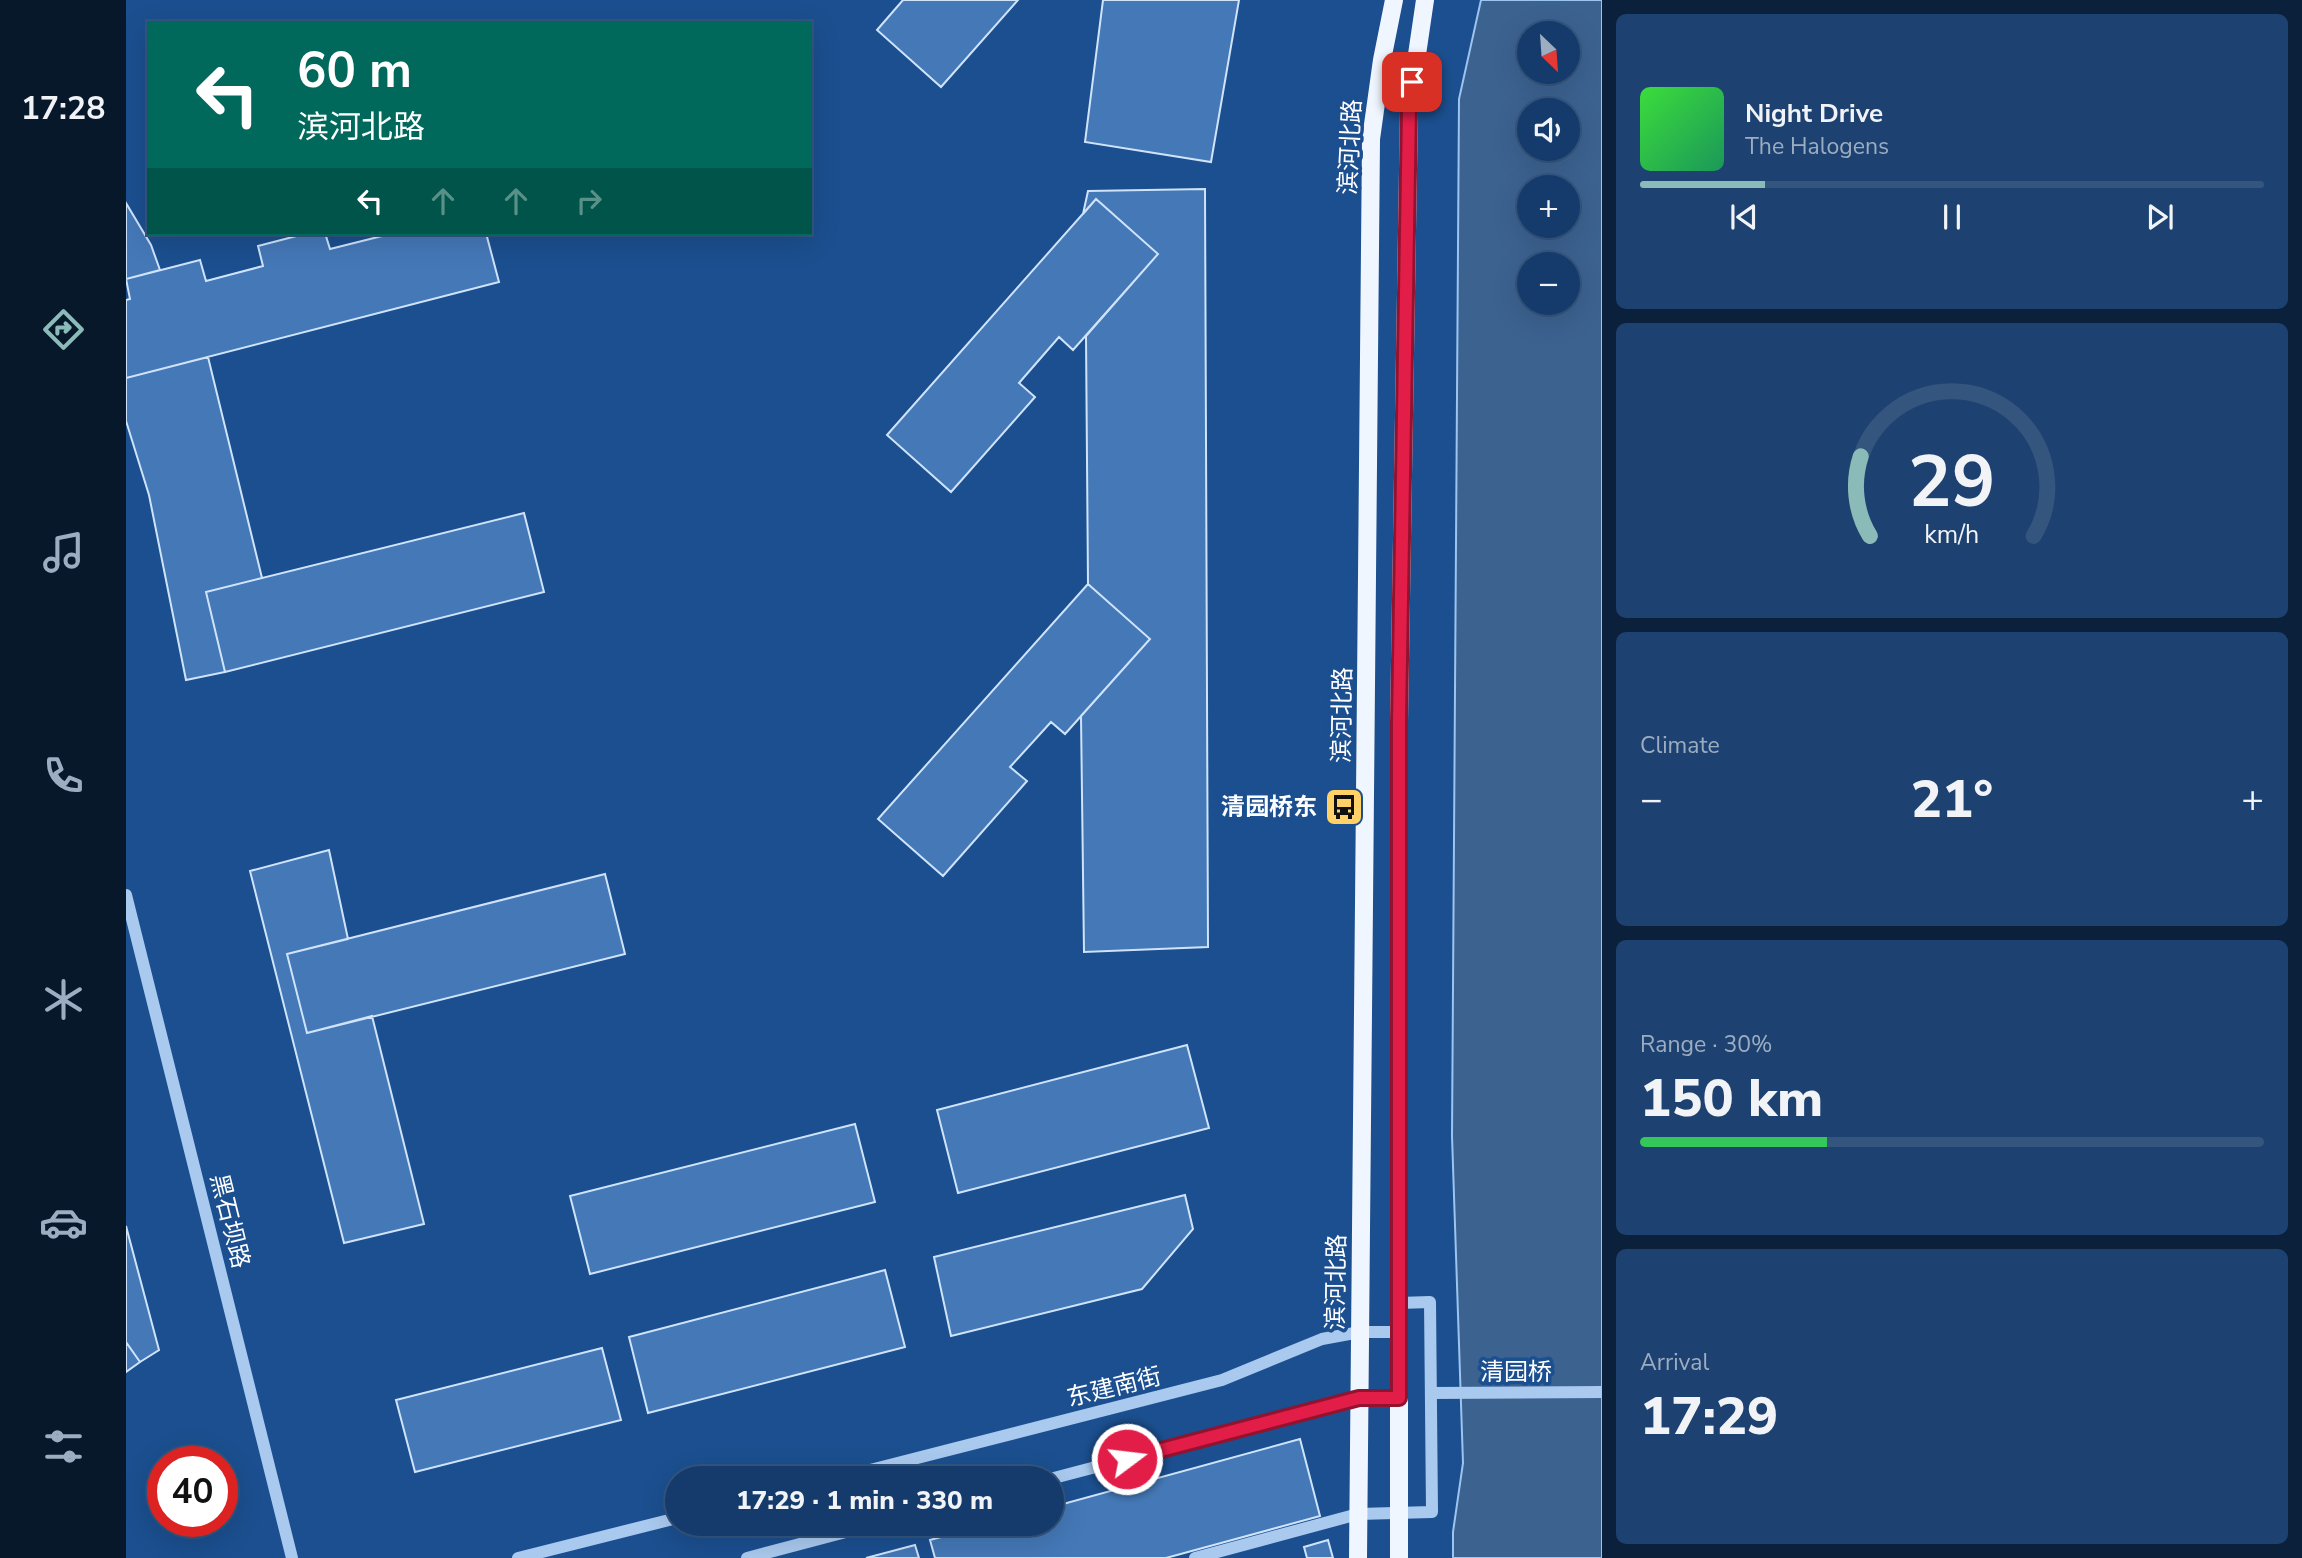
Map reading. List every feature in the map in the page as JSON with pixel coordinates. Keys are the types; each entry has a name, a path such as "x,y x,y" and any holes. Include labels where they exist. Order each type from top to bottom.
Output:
{"main road":[{"name":"滨河北路","path":"1358,1558 1371,139 1394,0"},
{"path":"1399,1558 1399,722 1408,123 1425,0"}],"street":[{"name":"黑石坝路","path":"126,895 292,1558"},
{"path":"1195,1558 1358,1514 1432,1512 1430,1302 1399,1303"},
{"name":"东建南街","path":"886,1466 1209,1384 1322,1339 1360,1332 1399,1332"},
{"name":"清园桥","path":"1431,1393 1602,1392"},
{"path":"1064,1475 1359,1398 1399,1398"},
{"path":"518,1558 665,1521"},
{"path":"747,1558 830,1536"}],"water":[{"path":"1481,0 1602,0 1602,1558 1453,1558 1453,1532 1463,1463 1452,1136 1459,99"}],"building":[{"path":"903,0 1018,0 941,87 877,30"},
{"path":"1103,0 1239,0 1211,162 1085,142"},
{"path":"1205,189 1208,947 1084,952 1081,716 1150,639 1088,584 1086,336 1158,254 1096,199 1083,214 1088,191"},
{"path":"1096,199 1158,254 1073,350 1059,337 1019,383 1035,397 951,492 887,435"},
{"path":"126,203 151,245 160,270 126,279"},
{"path":"300,235 326,235 330,249 382,235 487,235 499,282 126,378 126,300 130,299 126,279 200,260 206,281 263,266 258,246"},
{"path":"208,357 262,578 206,592 225,672 186,680 149,495 126,421 126,378"},
{"path":"524,513 544,592 225,672 206,592"},
{"path":"1088,584 1150,639 1065,734 1051,722 1010,767 1027,781 943,876 878,819"},
{"path":"329,850 348,939 287,954 307,1033 372,1016 424,1224 344,1243 250,871"},
{"path":"605,874 625,954 307,1033 287,954"},
{"path":"1187,1045 1209,1128 958,1193 937,1110"},
{"path":"855,1124 875,1202 590,1274 570,1196"},
{"path":"1185,1195 1193,1229 1142,1289 951,1336 934,1257"},
{"path":"126,1226 159,1350 140,1362 126,1342"},
{"path":"885,1270 905,1347 648,1413 629,1337"},
{"path":"126,1342 140,1362 126,1372"},
{"path":"602,1348 621,1420 415,1472 396,1400"},
{"path":"1300,1439 1320,1516 1166,1558 935,1558 930,1540 945,1536 1064,1536 1064,1504"},
{"path":"1328,1540 1333,1558 1307,1558 1304,1547"},
{"path":"915,1545 919,1558 866,1558"}],"place":[{"name":"清园桥东","path":"1344,807"}],"route":[{"path":"1127,1459 1359,1398 1399,1398 1399,722 1409,109 1412,82"}]}
